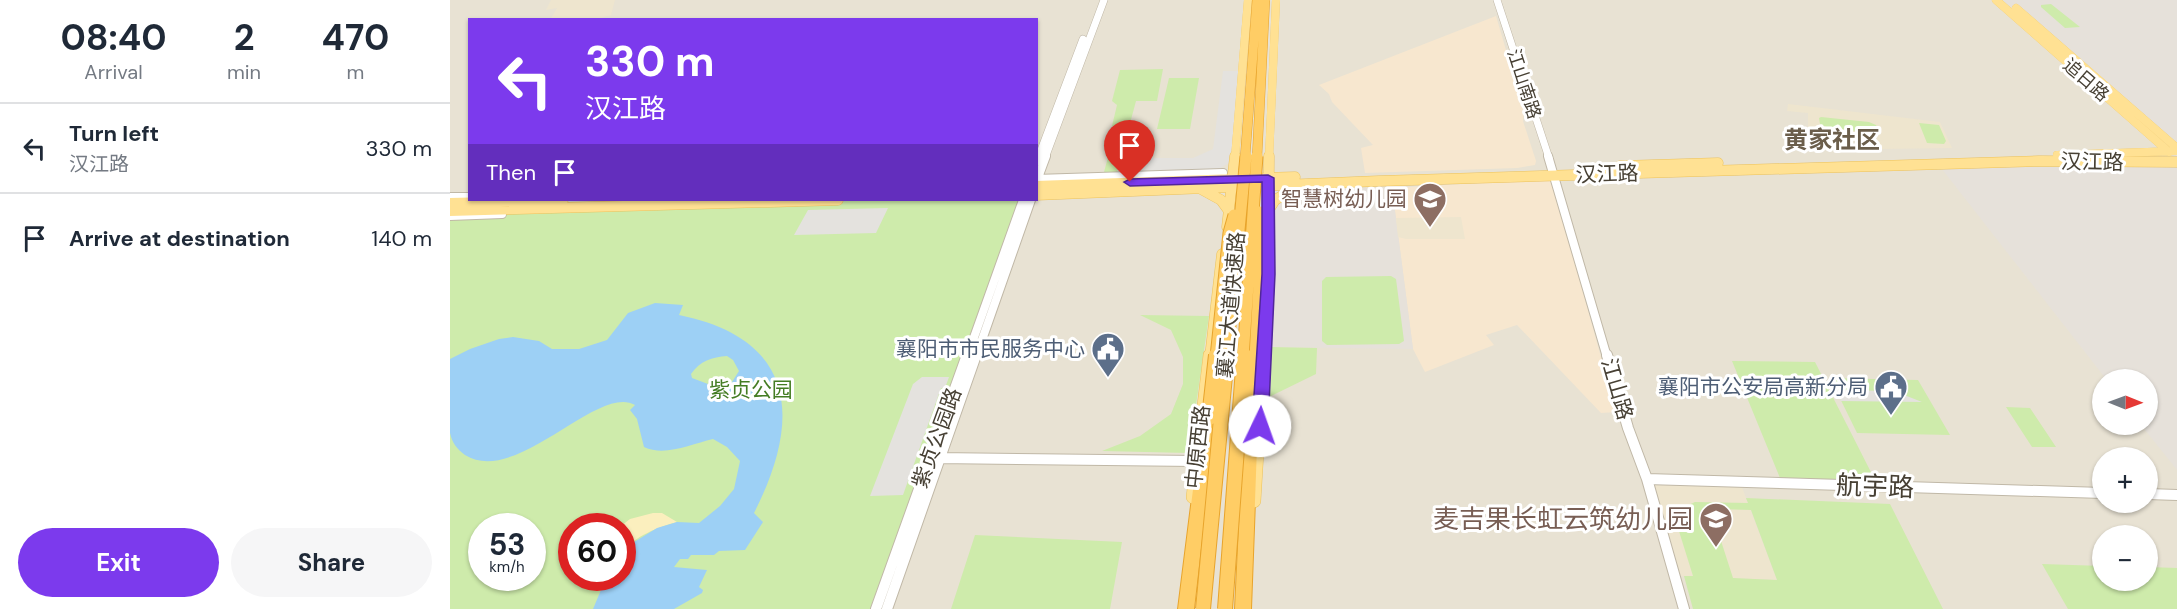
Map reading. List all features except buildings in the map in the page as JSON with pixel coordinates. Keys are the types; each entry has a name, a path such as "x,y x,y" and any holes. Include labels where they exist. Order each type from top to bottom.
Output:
{"highway":[{"name":"襄江大道快速路","path":"1224,609 1252,152 1257,0"},
{"name":"襄江大道快速路","path":"1203,609 1252,152 1265,0"},
{"path":"1186,609 1229,234 1235,212 1239,167 1252,152 1262,167 1260,211 1262,232 1243,609"}],"main road":[{"name":"中原西路","path":"1186,609 1196,461 1216,288 1234,183 1248,0"},
{"path":"1243,609 1258,469 1268,274 1268,182 1276,0"},
{"name":"追日路","path":"1996,0 2148,134 2174,150"},
{"name":"追日路","path":"2007,0 2162,135 2174,150 2177,161"},
{"path":"2135,153 2147,148 2148,134"},
{"path":"2162,135 2177,142"},
{"name":"汉江路","path":"1038,195 1199,184 2174,150"},
{"name":"汉江路","path":"1554,172 2039,161 2144,163 2177,161"},
{"path":"1199,184 1215,178 1235,162"},
{"path":"1269,163 1281,175 1303,180"},
{"path":"2144,163 2177,170"},
{"path":"1268,211 1275,200 1303,180"},
{"name":"汉江路","path":"1038,182 1199,184"},
{"path":"1199,184 1225,203 1229,211"},
{"path":"450,203 541,201"},
{"path":"450,211 789,201"}],"street":[{"path":"1038,157 1098,0"},
{"path":"1038,179 1104,0"},
{"name":"江山南路","path":"1497,0 1554,172"},
{"name":"江山路","path":"1554,172 1628,428 1647,479 1684,609"},
{"path":"1038,182 1223,173"},
{"path":"450,198 468,197"},
{"path":"450,216 781,206 789,201"},
{"name":"紫贞公园路","path":"887,609 935,458 1023,201"},
{"name":"紫贞公园路","path":"876,609 1031,201"},
{"path":"935,458 1196,461"},
{"name":"航宇路","path":"1647,479 2092,493"},
{"path":"2158,494 2177,495"}],"shaded area":[{"path":"450,0 2177,0 2177,609 450,609"},
{"path":"551,0 615,0 611,15 600,18 551,18 557,8 546,10"},
{"path":"1996,0 2177,0 2177,160"},
{"path":"1496,16 1524,111 1523,121 1536,161 1535,165 1517,168 1365,173 1361,148 1373,145 1319,85"},
{"path":"1223,71 1240,71 1232,159 1229,163 1211,173 1119,175 1124,158 1193,158 1213,149"},
{"path":"1788,104 1940,122 1952,148 1877,149 1872,142 1855,141 1849,134 1808,132 1808,113 1787,111"},
{"path":"2177,162 2177,470 2149,435 2158,435 2158,369 2098,369 1938,164"},
{"path":"1552,179 1616,412 1601,413 1517,325 1486,335 1494,345 1425,372 1413,349 1392,188"},
{"path":"1392,188 1413,349 1268,347 1271,213 1280,199 1297,190"},
{"path":"888,208 876,233 794,235 808,210"},
{"name":"智慧树幼儿园","path":"1461,217 1465,239 1398,237 1396,218"},
{"path":"922,377 949,377 945,388 941,388 903,495 870,496 913,384"},
{"path":"1836,390 1894,391 1922,402 1841,401"},
{"name":"麦吉果长虹云筑幼儿园","path":"1647,479 1740,482 1777,580 1674,576"}],"green space":[{"path":"2051,4 2080,27 2065,28 2041,7 2041,5"},
{"path":"1163,69 1157,101 1136,101 1117,172 1104,172 1116,128 1112,126 1117,105 1112,101 1120,70"},
{"path":"1169,78 1199,78 1190,129 1157,129"},
{"path":"1819,118 1869,122 1876,125 1879,131 1872,133 1826,127 1820,124"},
{"path":"1919,123 1939,125 1946,141 1944,144 1927,143"},
{"name":"紫贞公园","path":"803,201 1022,201 1012,222 870,609 450,609 450,211"},
{"path":"1391,276 1396,279 1404,341 1399,344 1327,345 1322,341 1322,281 1326,277"},
{"path":"1140,315 1209,316 1189,453 1102,451 1140,436 1171,414 1183,384 1183,357 1171,330"},
{"path":"1268,347 1317,348 1316,374 1267,398"},
{"path":"1732,361 1815,362 1878,486 1782,483"},
{"path":"1830,378 1918,380 1950,435 1857,433"},
{"path":"2006,407 2030,408 2056,447 2032,447"},
{"path":"1746,498 1890,504 1943,609 1693,609 1684,576 1693,576 1673,512 1695,502 1748,503","holes":["1718,509 1751,510 1777,580 1733,578 1713,516"]},
{"path":"975,535 1122,542 1110,609 951,609"},
{"path":"2042,564 2092,566 2092,591 2158,591 2158,567 2177,568 2177,609 2068,609"}],"sand":[{"path":"662,513 677,522 655,529 636,540 636,517"}],"water":[{"path":"655,303 683,305 679,315 718,327 747,343 767,363 779,388 782,415 779,446 769,478 754,513 763,522 745,550 719,551 714,555 691,555 688,559 680,559 674,567 707,570 699,587 703,590 702,593 674,609 593,609 601,591 636,591 636,541 657,528 677,522 699,523 720,506 734,489 740,461 727,447 713,439 661,451 644,447 637,419 630,410 635,405 619,402 600,408 508,458 485,461 465,455 455,445 450,433 450,359 470,349 499,339 513,337 539,341 552,349 579,349 607,340 628,313","holes":["727,356 733,360 739,371 732,382 716,387 692,378 691,374 707,360"]}],"place":[{"name":"智慧树幼儿园","path":"1430,228"},
{"name":"襄阳市市民服务中心","path":"1108,378"},
{"name":"襄阳市公安局高新分局","path":"1891,416"},
{"name":"麦吉果长虹云筑幼儿园","path":"1716,548"}],"district":[{"name":"黄家社区","path":"1832,139"}],"route":[{"path":"1130,182 1268,178 1268,274 1260,426"}]}
